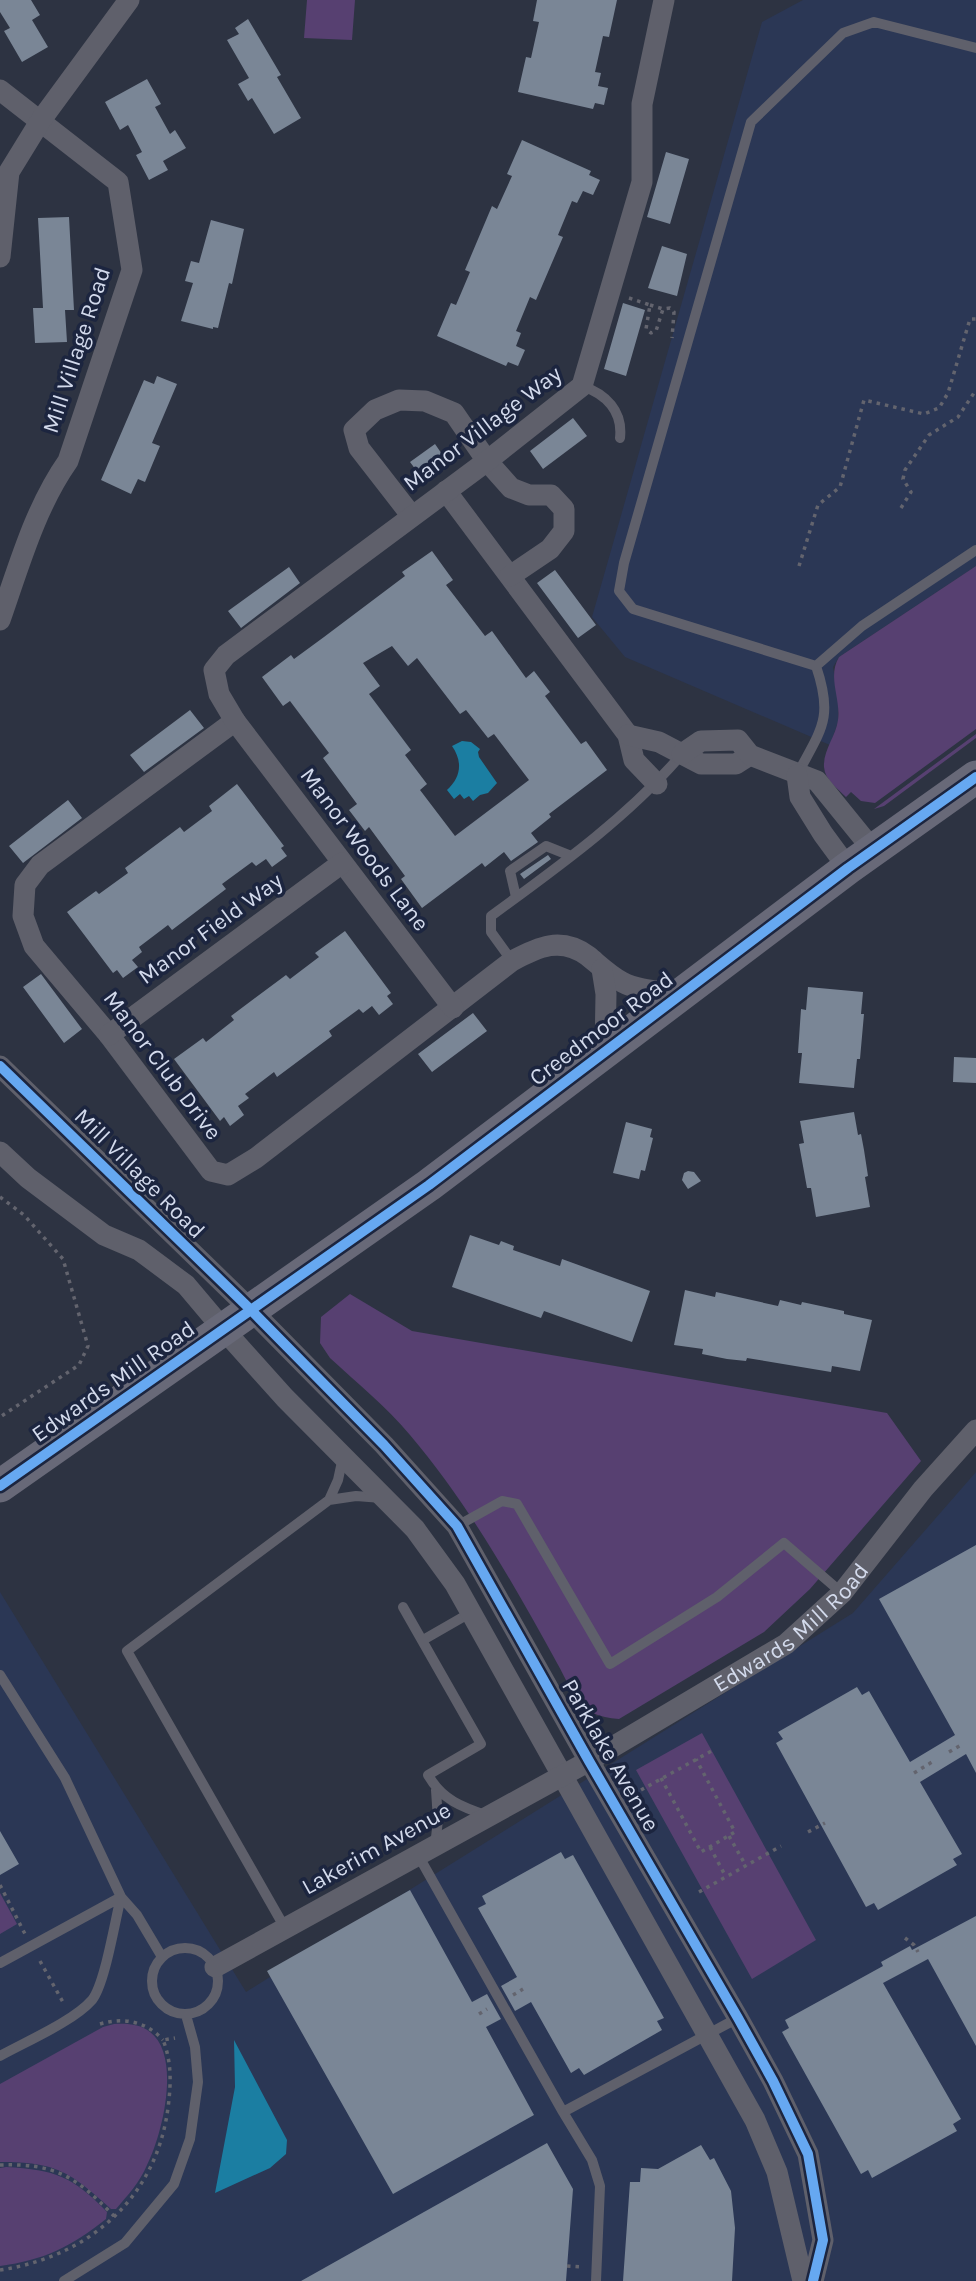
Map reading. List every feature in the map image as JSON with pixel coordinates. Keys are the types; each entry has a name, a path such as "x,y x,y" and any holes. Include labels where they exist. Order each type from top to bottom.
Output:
{"main road":[{"name":"Creedmoor Road","path":"251,1310 429,1185 861,859 976,777"},
{"name":"Edwards Mill Road","path":"0,1486 251,1310"}],"street":[{"path":"0,257 9,172 41,120 129,0"},
{"name":"Manor Village Way","path":"235,721 219,694 214,670 226,655 582,386 642,182 642,104 664,0"},
{"name":"Mill Village Road","path":"0,90 118,182 132,270 68,461 51,485 0,620"},
{"path":"411,516 359,448 354,430 375,410 400,400 425,401 454,413 486,461 511,488 529,495 551,495 564,509 564,531 550,549 510,576"},
{"path":"446,491 628,735 634,760 657,784"},
{"name":"Manor Woods Lane","path":"235,721 453,1008"},
{"name":"Manor Club Drive","path":"235,721 40,865 25,885 23,916 34,946 109,1035 211,1171 228,1175 256,1158 512,961 534,949 558,943 585,954 625,984 681,994"},
{"path":"628,735 659,742 701,764 736,764 750,755 817,781 861,859"},
{"path":"797,775 800,797 822,834 861,859"},
{"name":"Manor Field Way","path":"109,1035 342,863"},
{"path":"602,969 606,994 605,1052"},
{"name":"Mill Village Road","path":"0,1066 251,1310"},
{"path":"0,1152 28,1178 104,1235 139,1250 186,1285 224,1330 383,1498 415,1528 455,1584 755,2120 777,2172 803,2281"},
{"name":"Parklake Avenue","path":"251,1310 384,1446 457,1526 738,2018 773,2081 808,2154 822,2240 813,2281"},
{"name":"Edwards Mill Road","path":"562,1776 786,1644 842,1593 923,1489 976,1430"},
{"name":"Lakerim Avenue","path":"215,1967 562,1776"}],"lane":[{"path":"816,666 633,609 619,591 624,563 751,122 843,33 874,22 976,48"},
{"path":"582,386 599,392 613,408 621,424 620,438"},
{"path":"816,666 862,626 976,550"},
{"path":"797,775 821,729 826,708 824,689 816,666"},
{"path":"512,961 491,932 491,916 571,856 657,784 682,754"},
{"path":"516,897 510,871 547,846 571,856"},
{"path":"329,1500 344,1457"},
{"path":"285,1928 127,1651 329,1500 356,1496 383,1498"},
{"path":"457,1526 502,1501 517,1504 610,1664 717,1597 784,1542 842,1593"},
{"path":"403,1608 481,1744 428,1775 436,1790 438,1821 426,1850 563,2112 592,2160 600,2186 596,2281"},
{"path":"423,1640 471,1613"},
{"path":"0,1675 65,1778 121,1897 137,1915 162,1957"},
{"path":"436,1790 465,1808 488,1816"},
{"path":"0,1963 121,1897"},
{"path":"0,2056 78,2013 93,1999 100,1985 121,1897"},
{"path":"178,1949 195,1950 210,1959 215,1967 218,1977 214,1999 206,2007 186,2015 166,2010 153,1994 152,1974 162,1957 178,1949"},
{"path":"64,2281 125,2243 174,2184 190,2139 198,2082 195,2047 186,2015"},
{"path":"563,2112 738,2018"}],"path":[{"path":"624,296 663,309 670,308 674,312 672,338 687,345"},
{"path":"650,305 646,329 651,333 656,331 663,309"},
{"path":"799,566 818,505 840,487 864,400 924,414 939,408 948,393 970,319 976,320"},
{"path":"901,508 911,492 903,479 905,470 929,435 958,417 976,390"},
{"path":"0,1197 24,1215 64,1259 88,1346 79,1365 0,1417"},
{"path":"949,1752 961,1745"},
{"path":"641,1790 715,1748"},
{"path":"661,1778 701,1852 735,1832 695,1759"},
{"path":"914,1773 932,1762"},
{"path":"808,1832 825,1823"},
{"path":"729,1836 746,1866"},
{"path":"699,1892 781,1846"},
{"path":"709,1847 726,1877"},
{"path":"0,1885 25,1933"},
{"path":"905,1938 918,1952"},
{"path":"40,1961 64,2004"},
{"path":"513,1995 523,1989"},
{"path":"479,2014 492,2006"},
{"path":"0,2270 55,2257 92,2236 114,2217 146,2177 162,2140 171,2080 163,2040 146,2025 132,2021 120,2020 100,2024"},
{"path":"163,2040 175,2038"},
{"path":"0,2165 36,2166 68,2176 82,2185 114,2217"},
{"path":"568,2266 587,2267"}],"shaded area":[{"path":"307,0 355,0 352,40 304,38"},
{"path":"803,0 976,0 976,566 839,657 833,667 838,722 830,745 625,657 592,617 762,22"},
{"path":"976,566 976,729 875,803 861,801 851,792 846,797 829,780 824,767 825,755 838,720 834,672 839,657"},
{"path":"976,734 976,738 884,806 874,809"},
{"path":"462,741 471,742 480,749 479,757 497,783 488,793 473,801 469,796 464,799 460,794 454,799 447,790 458,775 459,769 458,758 452,746"},
{"path":"350,1294 412,1331 887,1413 921,1461 810,1589 764,1632 619,1719 605,1717 586,1708 573,1694 524,1603 452,1489 401,1425 330,1358 320,1343 321,1317"},
{"path":"976,1472 976,2281 0,2281 0,1592 246,1992 853,1613"},
{"path":"702,1733 816,1940 752,1979 636,1770"},
{"path":"0,1893 17,1924 0,1934"},
{"path":"114,2024 142,2027 150,2032 160,2043 167,2077 163,2117 153,2152 133,2188 116,2209 111,2209 62,2172 36,2164 0,2162 0,2084 103,2027"},
{"path":"234,2040 287,2140 286,2154 270,2168 215,2193 235,2087"},
{"path":"0,2168 38,2170 62,2177 95,2200 107,2212 106,2219 56,2251 0,2266"}],"building":[{"path":"0,0 31,0 40,15 32,20 48,47 22,62 4,31 10,28 0,12"},
{"path":"537,0 617,0 609,37 603,36 595,72 601,73 598,86 608,88 604,105 595,103 593,109 518,92 526,57 531,58 539,22 533,21"},
{"path":"248,19 281,75 277,77 301,118 274,134 252,98 248,101 238,84 249,78 227,40 239,34 235,28"},
{"path":"147,79 161,104 155,107 170,134 175,130 186,148 163,161 168,170 149,180 136,155 142,152 128,125 120,130 105,102"},
{"path":"522,140 591,171 589,175 600,180 593,195 583,191 577,203 572,201 558,235 563,237 536,300 530,297 516,331 521,333 516,346 525,350 518,366 508,362 506,366 437,336 451,303 456,305 470,272 465,270 492,206 497,209 512,176 507,174"},
{"path":"666,152 689,159 670,224 647,217"},
{"path":"69,217 74,310 65,310 67,342 35,343 33,308 43,308 38,218"},
{"path":"211,220 244,229 232,284 229,283 218,328 213,329 181,321 193,283 185,281 191,261 199,263"},
{"path":"662,246 687,254 677,296 648,288"},
{"path":"623,303 645,310 626,376 604,369"},
{"path":"157,376 177,384 152,443 160,446 145,482 138,479 131,494 101,480 144,380 154,384"},
{"path":"573,418 587,436 543,469 530,451"},
{"path":"435,444 444,457 419,474 410,462"},
{"path":"432,551 453,580 446,585 485,636 492,631 526,678 534,671 550,692 545,696 581,744 586,741 607,770 549,814 551,817 531,833 538,842 511,861 504,852 485,867 482,863 422,908 401,879 405,876 369,827 365,831 349,810 357,804 323,758 329,753 290,701 283,706 262,677 291,655 294,659 324,637 405,576 402,572","holes":["392,646 408,666 417,658 460,714 466,710 488,738 494,734 529,780 455,836 420,790 427,784 405,755 411,750 369,694 380,686 363,663"]},
{"path":"289,567 300,583 241,628 228,611"},
{"path":"555,570 596,625 578,638 537,583"},
{"path":"190,710 204,728 144,772 130,755"},
{"path":"237,784 284,846 281,848 287,856 272,867 266,859 256,866 252,862 222,884 226,889 172,930 168,925 139,947 142,952 132,960 138,967 123,978 117,970 113,973 67,912 128,873 125,868 180,827 184,832 212,811 209,806"},
{"path":"68,800 82,818 23,863 9,846"},
{"path":"548,855 551,859 524,879 520,874"},
{"path":"345,931 391,993 387,996 393,1004 379,1015 372,1006 363,1013 359,1009 329,1031 332,1036 277,1077 274,1072 245,1094 249,1098 238,1106 244,1115 230,1126 224,1117 220,1121 174,1059 203,1038 206,1042 234,1020 231,1016 286,975 290,979 319,957 315,953"},
{"path":"41,974 82,1029 64,1043 23,987"},
{"path":"808,987 863,992 860,1059 857,1059 854,1088 799,1083 802,1053 798,1053 801,1009 806,1010"},
{"path":"473,1013 487,1031 432,1072 418,1054"},
{"path":"954,1057 976,1058 976,1083 953,1082"},
{"path":"854,1112 864,1150 870,1207 816,1217 811,1188 807,1188 799,1144 804,1143 800,1121"},
{"path":"626,1122 652,1129 650,1137 653,1138 645,1171 641,1170 639,1179 613,1173"},
{"path":"694,1172 701,1181 688,1189 682,1180 684,1173"},
{"path":"470,1235 499,1245 501,1241 514,1246 513,1250 560,1266 562,1259 650,1291 632,1342 544,1311 541,1318 452,1287"},
{"path":"685,1290 715,1297 716,1292 778,1306 780,1300 801,1305 802,1302 872,1320 860,1371 832,1366 831,1372 747,1358 746,1361 727,1359 702,1354 703,1349 674,1345"},
{"path":"976,1545 976,1773 966,1754 920,1782 962,1854 953,1859 957,1865 878,1910 874,1903 866,1907 776,1743 783,1739 778,1732 857,1687 862,1695 869,1691 910,1762 955,1735 879,1599"},
{"path":"0,1831 19,1864 0,1875"},
{"path":"561,1852 565,1859 573,1855 664,2018 657,2021 662,2030 584,2075 579,2068 571,2073 531,2002 515,2011 501,1986 517,1977 478,1908 486,1904 482,1896"},
{"path":"410,1890 472,2002 487,1994 501,2019 486,2027 534,2115 393,2194 267,1971"},
{"path":"976,1916 976,2046 928,1959 883,1983 961,2119 953,2124 957,2131 872,2178 868,2170 861,2174 782,2032 789,2028 785,2020 883,1966 881,1962 910,1946 912,1950"},
{"path":"547,2143 573,2189 566,2281 301,2281"},
{"path":"701,2145 710,2160 714,2158 731,2191 735,2228 732,2281 623,2281 630,2182 640,2182 641,2168 658,2169"}],"cycle path":[{"path":"0,1486 429,1185 848,868 976,777"},
{"path":"0,1066 251,1310 384,1445 457,1526 738,2018 773,2081 808,2154 823,2240 813,2281"}]}
